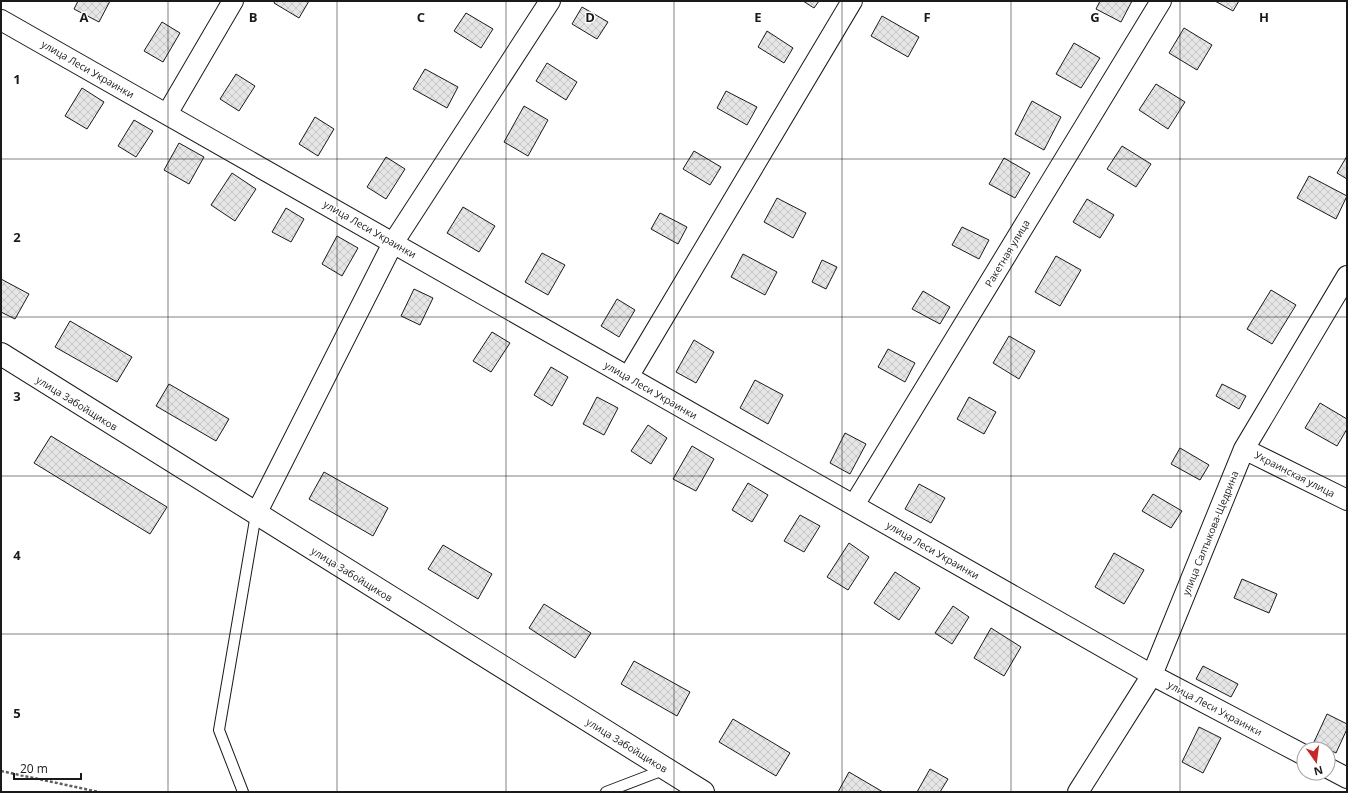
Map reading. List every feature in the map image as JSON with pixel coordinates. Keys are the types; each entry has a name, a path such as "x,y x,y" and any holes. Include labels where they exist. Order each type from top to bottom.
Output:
{"main road":[{"name":"улица Забойщиков","path":"1,354 703,792"}],"street":[{"path":"166,114 233,1"},
{"path":"256,514 393,243 550,1"},
{"path":"628,377 852,1"},
{"name":"Ракетная улица","path":"854,505 1161,1"},
{"name":"улица Леси Украинки","path":"1,20 1152,675 1296,751"},
{"name":"улица Салтыкова-Щедрина","path":"1078,792 1152,675 1244,449 1347,276"},
{"name":"Украинская улица","path":"1244,449 1347,500"},
{"path":"1336,772 1347,778"}],"lane":[{"path":"243,792 219,730 256,514"},
{"path":"606,792 666,769"}],"path":[{"path":"1,770 99,792"}],"building":[{"path":"78,1 110,1 99,22 74,9"},
{"path":"275,1 309,1 299,18 274,3"},
{"path":"803,1 819,1 814,8"},
{"path":"1100,1 1132,1 1121,22 1096,9"},
{"path":"1215,1 1239,1 1233,11"},
{"path":"582,7 608,22 597,39 572,24"},
{"path":"466,13 493,29 481,48 454,31"},
{"path":"882,16 919,37 908,57 871,36"},
{"path":"162,22 180,33 163,62 144,51"},
{"path":"1184,28 1212,45 1197,70 1169,53"},
{"path":"767,31 793,48 784,63 758,47"},
{"path":"1074,43 1100,58 1081,88 1056,74"},
{"path":"547,63 577,82 566,100 536,81"},
{"path":"425,69 458,87 447,108 413,89"},
{"path":"236,74 255,86 239,111 220,99"},
{"path":"1156,84 1185,102 1168,129 1139,110"},
{"path":"82,88 104,102 87,129 65,116"},
{"path":"726,91 757,107 747,125 717,108"},
{"path":"1032,101 1061,117 1044,150 1015,134"},
{"path":"524,106 548,120 528,156 504,142"},
{"path":"315,117 334,129 318,156 299,144"},
{"path":"134,120 153,131 136,157 118,146"},
{"path":"179,143 204,157 189,184 164,170"},
{"path":"1122,146 1151,164 1136,187 1107,169"},
{"path":"694,151 721,167 710,185 683,169"},
{"path":"1347,156 1347,179 1337,173"},
{"path":"386,157 405,169 386,199 367,187"},
{"path":"1004,158 1030,173 1015,198 989,184"},
{"path":"232,173 256,189 235,221 211,205"},
{"path":"1309,176 1347,196 1336,219 1297,198"},
{"path":"777,198 806,213 793,238 764,222"},
{"path":"1087,199 1114,215 1100,238 1073,222"},
{"path":"463,207 495,226 479,252 447,233"},
{"path":"286,208 304,219 291,242 272,232"},
{"path":"660,213 687,227 678,244 651,229"},
{"path":"962,227 989,240 979,259 952,245"},
{"path":"337,236 358,248 342,276 322,264"},
{"path":"542,253 565,265 548,295 525,282"},
{"path":"743,254 777,272 765,295 731,277"},
{"path":"1056,256 1081,270 1060,306 1035,292"},
{"path":"822,260 837,267 826,289 812,282"},
{"path":"1,279 29,294 15,319 1,312"},
{"path":"414,289 433,298 420,325 401,316"},
{"path":"1271,290 1296,305 1272,344 1247,329"},
{"path":"923,291 950,307 940,324 912,309"},
{"path":"617,299 635,310 619,337 601,326"},
{"path":"70,321 132,357 117,382 55,347"},
{"path":"492,332 510,343 491,372 473,361"},
{"path":"1009,336 1035,351 1019,379 993,363"},
{"path":"694,340 714,352 696,383 676,372"},
{"path":"888,349 915,363 905,382 878,367"},
{"path":"551,367 568,377 552,406 534,395"},
{"path":"755,380 783,395 768,424 740,408"},
{"path":"169,384 229,419 216,441 156,406"},
{"path":"1222,384 1246,396 1239,409 1216,396"},
{"path":"597,397 618,408 604,435 583,424"},
{"path":"969,397 996,412 984,434 957,419"},
{"path":"1320,403 1347,419 1347,429 1337,446 1305,428"},
{"path":"648,425 667,438 651,464 631,451"},
{"path":"845,433 866,444 850,474 830,463"},
{"path":"51,436 167,507 150,534 34,463"},
{"path":"692,446 714,459 696,491 673,479"},
{"path":"1180,448 1209,465 1200,480 1171,464"},
{"path":"324,472 388,508 373,536 309,499"},
{"path":"748,483 768,495 752,522 732,510"},
{"path":"919,484 945,498 931,523 905,509"},
{"path":"1153,494 1182,511 1171,528 1142,511"},
{"path":"800,515 820,526 804,552 784,541"},
{"path":"849,543 869,557 848,590 827,577"},
{"path":"443,545 492,574 478,599 428,569"},
{"path":"1114,553 1144,570 1124,604 1095,587"},
{"path":"895,572 920,588 899,620 874,603"},
{"path":"1242,579 1277,594 1269,613 1234,598"},
{"path":"544,604 591,633 575,658 529,628"},
{"path":"953,606 969,617 952,644 935,633"},
{"path":"991,628 1021,647 1004,676 974,658"},
{"path":"634,661 690,692 677,716 621,684"},
{"path":"1203,666 1238,684 1231,697 1196,679"},
{"path":"1327,714 1347,724 1347,729 1336,753 1336,741 1314,741"},
{"path":"733,719 790,753 776,776 719,742"},
{"path":"1199,727 1221,738 1203,773 1182,762"},
{"path":"930,769 948,779 940,792 917,792"},
{"path":"849,772 883,792 838,792"}]}
